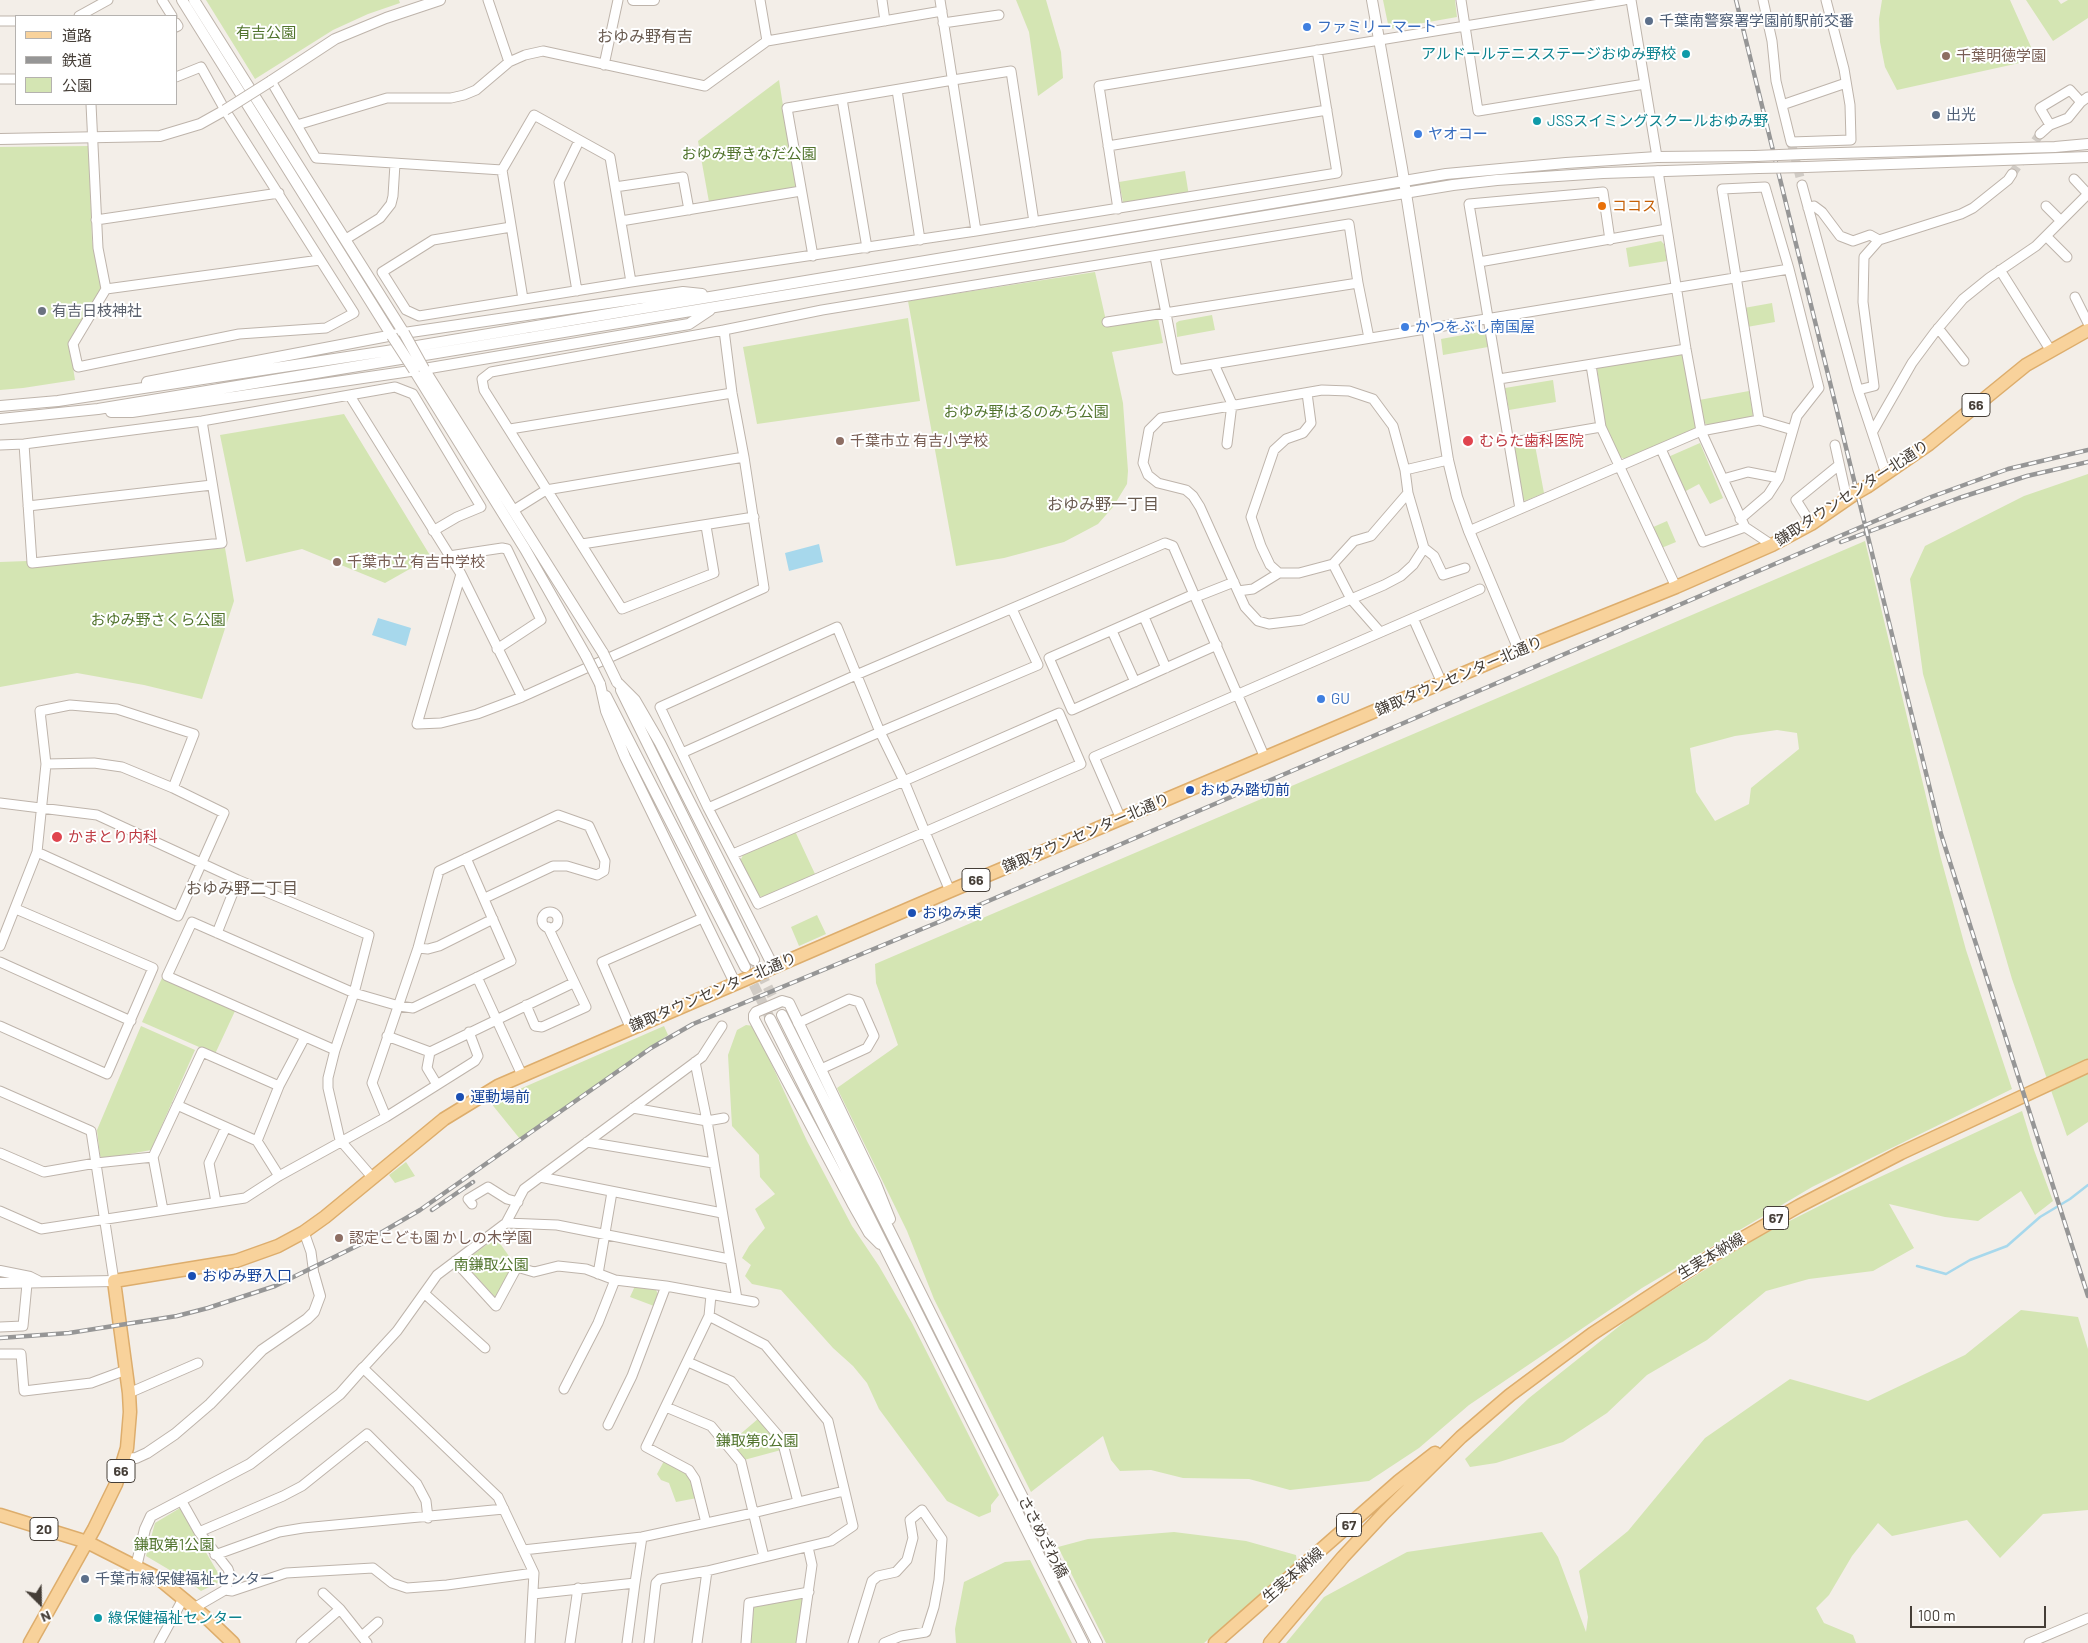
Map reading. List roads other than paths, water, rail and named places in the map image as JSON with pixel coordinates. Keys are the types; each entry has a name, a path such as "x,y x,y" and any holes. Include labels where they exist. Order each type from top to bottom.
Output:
{"main road":[{"name":"鎌取タウンセンター北通り","path":"114,1281 241,1260 278,1246 304,1232 325,1217 444,1119 477,1097 522,1075 950,891 1772,545 1811,524 1886,474 1929,444 2011,376 2088,330"},
{"name":"生実本納線","path":"1270,1643 1313,1590 1384,1513 1454,1443 1536,1375 1592,1334 1744,1235 1901,1153 2088,1066"},
{"name":"66","path":"30,1643 87,1542 116,1484 125,1459 130,1426 129,1393 114,1281"},
{"name":"生実本納線","path":"1215,1643 1399,1481 1489,1413"},
{"name":"20","path":"0,1515 87,1542 158,1578 232,1643"}],"street":[{"path":"81,15 108,0"},
{"path":"162,0 171,15"},
{"path":"182,0 392,336 419,369 514,510 603,653 754,960"},
{"path":"194,0 404,333 419,369 586,656 745,967"},
{"path":"0,139 160,136 200,124 335,39 386,18 440,0"},
{"path":"488,0 509,62"},
{"path":"604,64 618,0"},
{"path":"633,0 654,0"},
{"path":"760,0 767,41"},
{"path":"882,0 885,21"},
{"path":"940,0 976,231"},
{"path":"1372,0 1404,180 1448,460 1457,497 1469,531 1519,650"},
{"path":"1461,0 1478,111 1645,84"},
{"path":"1118,209 1099,86 1624,0"},
{"path":"1631,0 1657,157"},
{"path":"1763,0 1772,40 1776,81 1791,142 1851,140 1850,105 1826,0"},
{"path":"297,125 386,98 452,98 464,95 476,90 509,62 525,55 543,52 705,86 767,41 942,12"},
{"path":"943,23 999,15"},
{"path":"0,21 15,21"},
{"path":"511,227 433,240 382,272 406,310 420,316 1337,174 1317,50"},
{"path":"91,105 98,248 106,290 73,344 78,367 239,334 326,328 354,313 225,110 201,67 178,76"},
{"path":"813,256 787,108 1010,71 1034,222"},
{"path":"0,79 15,79"},
{"path":"270,81 316,158 502,170"},
{"path":"1782,105 1846,83"},
{"path":"897,90 920,240"},
{"path":"2040,134 2050,125 2068,118 2084,99 2070,90 2040,108 2050,125"},
{"path":"842,99 867,248"},
{"path":"1108,146 1327,110"},
{"path":"524,299 502,170 534,115 610,157 631,282"},
{"path":"577,291 559,182 580,142"},
{"path":"0,406 50,402 113,393 377,352 1404,180 1487,169 1657,157 2055,147 2088,144"},
{"path":"0,419 98,409 1497,180 1658,171 2088,157"},
{"path":"346,239 380,218 391,204 395,164"},
{"path":"1658,171 1686,349 1701,430 1742,523 1772,545"},
{"path":"1858,390 1874,386 1862,302 1864,257 1879,240 1960,214 1972,208 2008,180 2012,174"},
{"path":"615,187 683,177 689,210"},
{"path":"1873,431 1912,363 1963,299 2000,270 2036,246 2088,194 2074,179"},
{"path":"1802,184 1858,390 1886,474"},
{"path":"1661,449 1703,542 1742,523 1768,495 1780,478 1797,416 1819,388 1789,269 1765,187 1722,189 1759,420"},
{"path":"621,221 801,191"},
{"path":"1520,509 1469,204 1603,192 1610,240"},
{"path":"96,220 279,193"},
{"path":"1808,208 1814,206 1822,212 1840,236 1853,241 1870,235 1879,240"},
{"path":"2046,206 2061,221"},
{"path":"706,526 714,573 622,609 484,390 482,379 491,372 724,330 822,310 1349,224 1369,338"},
{"path":"1479,262 1667,230"},
{"path":"2046,236 2068,257"},
{"path":"1155,257 1177,370 1427,327 1789,269"},
{"path":"106,290 320,260"},
{"path":"2000,270 2052,351"},
{"path":"1106,322 1358,283"},
{"path":"113,393 160,379 404,333 683,292 696,292 707,296"},
{"path":"2075,297 2088,323"},
{"path":"98,409 113,412 132,412 419,369 689,324 710,309"},
{"path":"1938,328 1964,361"},
{"path":"461,574 417,724 441,723 477,714 522,697 764,588 754,517 732,392 724,330"},
{"path":"1499,379 1686,349"},
{"path":"1214,364 1232,404 1227,444"},
{"path":"1591,365 1601,427 1676,587"},
{"path":"0,445 24,444 202,421 395,387 413,394 481,507 433,530"},
{"path":"1424,548 1413,565 1401,576 1351,600 1302,620 1269,624 1258,621 1251,614 1238,591 1200,507 1193,496 1186,490 1158,483 1148,475 1142,463 1149,430 1161,418 1232,404 1322,390 1349,391 1373,399 1393,426 1405,470 1408,493 1424,548 1434,556 1443,575 1465,568"},
{"path":"510,429 732,392"},
{"path":"1279,573 1270,565 1251,517 1274,450 1286,439 1303,433 1311,423 1307,393"},
{"path":"350,396 461,574 522,697"},
{"path":"1469,531 1701,430 1759,420 1793,430"},
{"path":"24,444 32,563 222,543 202,421"},
{"path":"1508,443 1601,427"},
{"path":"1835,446 1851,496"},
{"path":"514,510 546,490 744,457"},
{"path":"1405,470 1448,460"},
{"path":"1811,524 1796,500 1840,465"},
{"path":"1723,479 1748,472 1780,478"},
{"path":"28,506 212,485"},
{"path":"1238,591 1253,589 1264,584 1279,573 1299,572 1333,564 1354,542 1371,536 1408,493"},
{"path":"582,544 754,517"},
{"path":"682,753 856,675 1166,543 1173,546 1265,758"},
{"path":"449,556 502,548 507,549 542,620 498,649"},
{"path":"1333,564 1351,600 1380,632"},
{"path":"1217,645 1072,710 1049,658 1195,596 1234,582"},
{"path":"1121,819 1094,757 1480,589"},
{"path":"708,808 1038,665 1012,609"},
{"path":"1144,617 1166,668"},
{"path":"1413,618 1442,683"},
{"path":"733,854 904,781 1059,713 1081,764 925,832 758,904 708,808 660,707 837,627 880,732 904,781 925,832 950,891"},
{"path":"1112,631 1135,682"},
{"path":"617,682 635,700 660,743 774,966"},
{"path":"600,684 606,711 625,758 735,983"},
{"path":"0,946 37,852 46,764 40,711 70,705 117,709 194,734 173,788"},
{"path":"37,852 178,916 224,813 173,788 122,767 94,763 46,764"},
{"path":"0,803 97,815 238,880 369,935 354,993 335,1050 328,1078 328,1088 340,1140 372,1177"},
{"path":"386,1116 372,1084 418,948 439,871 558,815 589,826 605,861 604,871 597,875 567,866 553,866 484,898"},
{"path":"335,1050 167,976 192,922 354,993 399,1006 414,1008 511,961 466,858"},
{"path":"217,933 238,880"},
{"path":"0,1026 107,1074 153,968 16,909"},
{"path":"418,948 428,949 439,946 493,919"},
{"path":"630,1028 602,962 698,920"},
{"path":"526,1005 535,1026 542,1027 586,1007 548,927"},
{"path":"0,962 130,1021"},
{"path":"477,977 522,1075"},
{"path":"388,1036 430,1052 573,983"},
{"path":"798,1022 849,999 859,1002 874,1036 867,1048 821,1069"},
{"path":"786,1001 798,1022 876,1184 894,1228 894,1252 870,1233 852,1203 754,1019 756,1012 786,1001"},
{"path":"782,1015 894,1252 1013,1490"},
{"path":"770,1019 894,1252"},
{"path":"136,1567 151,1516 250,1464 340,1394 397,1331 438,1275 506,1224 524,1189 702,1057 722,1026"},
{"path":"0,1210 41,1229 245,1198 340,1140 386,1116 474,1061 478,1056 469,1032"},
{"path":"258,1141 279,1086 305,1037"},
{"path":"163,1210 153,1157 202,1052 279,1086"},
{"path":"430,1052 427,1068 436,1083"},
{"path":"695,1062 707,1121 737,1299"},
{"path":"0,1091 91,1131 106,1218 114,1281"},
{"path":"177,1105 258,1141 279,1176"},
{"path":"633,1108 707,1121 724,1118"},
{"path":"216,1202 208,1164 226,1127"},
{"path":"587,1142 713,1163"},
{"path":"0,1153 44,1172 96,1163 153,1157"},
{"path":"540,1177 722,1213"},
{"path":"472,1204 468,1199 488,1187 507,1199 518,1202"},
{"path":"598,1274 612,1192"},
{"path":"506,1224 557,1226 729,1259"},
{"path":"125,1459 136,1458 147,1453 174,1434 210,1404 262,1350 307,1319 314,1312 320,1296 304,1232"},
{"path":"455,1261 496,1306 517,1267 534,1272 558,1266 586,1269 615,1280 666,1286 754,1302"},
{"name":"鎌取タウンセンター北通り","path":"0,1271 30,1277 38,1281"},
{"path":"564,1389 598,1323 615,1280"},
{"name":"鎌取タウンセンター北通り","path":"0,1283 114,1281"},
{"path":"0,1327 23,1326 27,1284"},
{"path":"608,1425 632,1376 666,1286"},
{"path":"425,1294 485,1348"},
{"path":"706,1523 695,1479 689,1470 646,1447 709,1316 711,1295"},
{"path":"651,1643 656,1583 660,1579 707,1571 831,1541 853,1526 828,1421 765,1345 709,1316"},
{"path":"0,1354 21,1354 24,1391 91,1383 126,1370"},
{"path":"688,1362 731,1381 782,1440 798,1502"},
{"path":"129,1393 198,1363"},
{"path":"363,1368 498,1497 534,1573 530,1643"},
{"path":"666,1407 711,1426 741,1462 764,1557"},
{"path":"199,1532 302,1486 367,1434 418,1484 426,1501 428,1518"},
{"name":"ささめざわ橋","path":"1013,1490 1069,1587 1097,1643"},
{"name":"ささめざわ橋","path":"1013,1490 1083,1643"},
{"path":"523,1550 642,1537 844,1491"},
{"path":"181,1500 199,1532 215,1555 228,1569 230,1574 225,1590"},
{"path":"215,1555 279,1532 303,1528 428,1518 504,1509"},
{"path":"853,1643 872,1581 878,1576 896,1572 907,1560 912,1538 910,1520 922,1510 942,1539 939,1580 934,1607 926,1632 902,1636 884,1643"},
{"path":"627,1643 642,1537"},
{"path":"801,1643 812,1566 808,1547"},
{"path":"194,1608 225,1590 232,1591 286,1574 373,1568 392,1583 407,1588 447,1585 534,1573"},
{"path":"697,1643 707,1571"},
{"path":"533,1594 635,1583"},
{"path":"570,1643 578,1588"},
{"path":"746,1643 749,1603 809,1592"},
{"path":"323,1593 340,1608 364,1640 378,1622"},
{"path":"159,1643 183,1598"},
{"path":"301,1643 340,1608"},
{"path":"2029,1643 2088,1618"}],"water":[{"path":"819,544 823,562 789,571 785,553"},
{"path":"378,618 411,628 406,646 372,635"}],"waterway":[{"path":"1917,1266 1946,1274 1970,1260 2007,1246 2040,1217 2070,1199 2088,1185"}],"tunnel":[{"path":"2012,174 2040,134"},
{"path":"1791,142 1802,185"},
{"path":"754,960 782,1015"},
{"path":"747,971 769,1016"}],"railway":[{"path":"1736,0 1941,834 2088,1296"},
{"path":"0,1338 69,1333 177,1316 275,1286 365,1242 420,1210 651,1048 693,1024 958,914 1931,497 2008,469 2088,450"},
{"path":"1841,542 1959,498 2027,476 2088,462"},
{"path":"432,1210 473,1182"}],"place":[{"name":"千葉南警察署学園前駅前交番","path":"1649,21"},
{"name":"ファミリーマート","path":"1307,27"},
{"name":"アルドールテニスステージおゆみ野校","path":"1686,54"},
{"name":"千葉明徳学園","path":"1946,56"},
{"name":"出光","path":"1936,115"},
{"name":"JSSスイミングスクールおゆみ野","path":"1537,121"},
{"name":"ヤオコー","path":"1418,134"},
{"name":"ココス","path":"1602,206"},
{"name":"有吉日枝神社","path":"42,311"},
{"name":"かつをぶし南国屋","path":"1405,327"},
{"name":"千葉市立 有吉小学校","path":"840,441"},
{"name":"むらた歯科医院","path":"1468,441"},
{"name":"千葉市立 有吉中学校","path":"337,562"},
{"name":"GU","path":"1321,699"},
{"name":"おゆみ踏切前","path":"1190,790"},
{"name":"かまとり内科","path":"57,837"},
{"name":"おゆみ東","path":"912,913"},
{"name":"運動場前","path":"460,1097"},
{"name":"認定こども園 かしの木学園","path":"339,1238"},
{"name":"おゆみ野入口","path":"192,1276"},
{"name":"千葉市緑保健福祉センター","path":"85,1579"},
{"name":"綠保健福祉センター","path":"98,1618"}],"district":[{"name":"おゆみ野有吉","path":"645,37"},
{"name":"おゆみ野一丁目","path":"1103,505"},
{"name":"おゆみ野二丁目","path":"242,889"}],"park label":[{"name":"有吉公園","path":"266,33"},
{"name":"おゆみ野きなだ公園","path":"749,154"},
{"name":"おゆみ野はるのみち公園","path":"1026,412"},
{"name":"おゆみ野さくら公園","path":"158,620"},
{"name":"南鎌取公園","path":"491,1265"},
{"name":"鎌取第6公園","path":"757,1441"},
{"name":"鎌取第1公園","path":"174,1545"}]}
